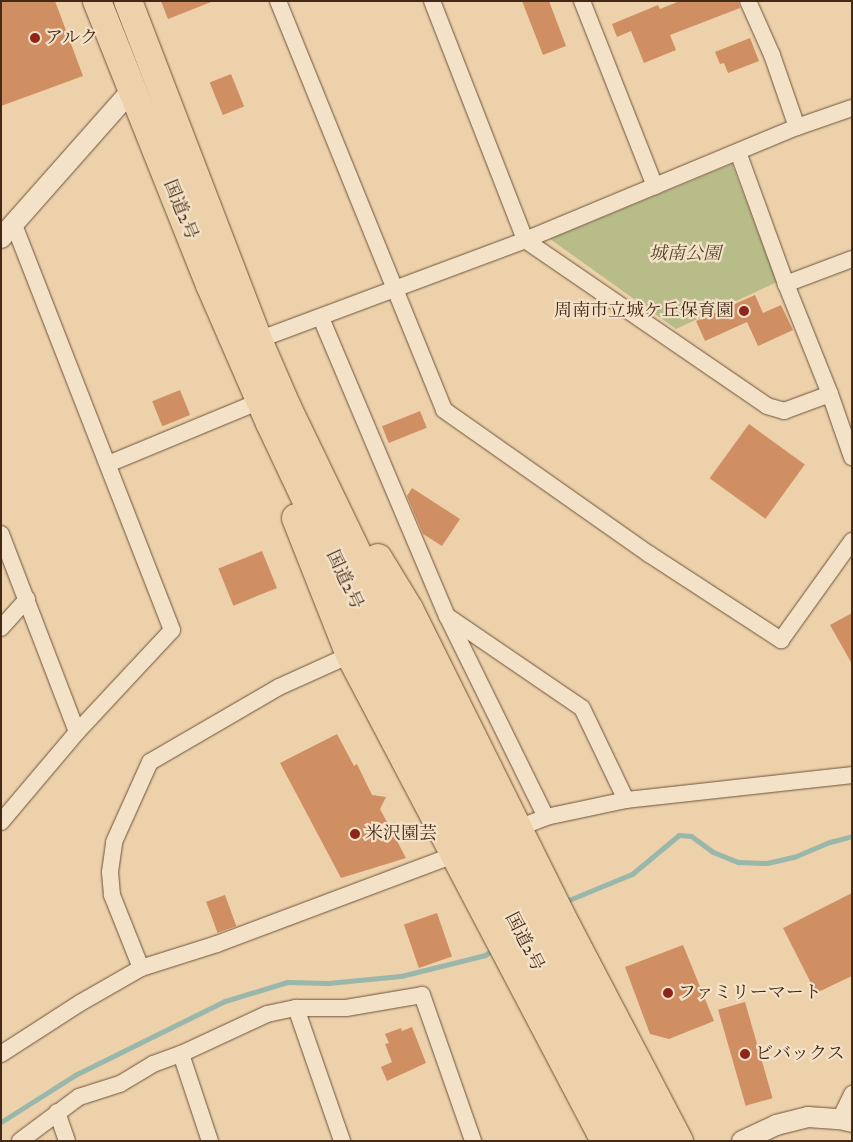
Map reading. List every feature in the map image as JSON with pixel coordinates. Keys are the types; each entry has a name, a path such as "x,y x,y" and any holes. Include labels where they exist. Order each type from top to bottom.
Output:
{"highway":[{"name":"国道2号","path":"97,1 210,285 273,410 374,644 517,904 619,1101 654,1141"},
{"name":"国道2号","path":"128,1 258,340 273,410"},
{"path":"273,410 276,469 350,655 456,854 517,904 567,927 679,1141"},
{"path":"273,410 409,609 518,828 517,904 508,955 605,1141"},
{"name":"国道2号","path":"619,1101 628,1141"}],"street":[{"path":"278,1 444,410 649,554 781,640 852,541"},
{"path":"432,1 525,240 767,406 784,411 830,394"},
{"path":"582,1 654,186"},
{"path":"748,1 772,55 797,127"},
{"path":"1,822 77,732 172,630 108,464 8,231 132,90"},
{"path":"258,340 525,240 797,127 852,108"},
{"path":"738,152 852,457"},
{"path":"786,284 852,259"},
{"path":"321,318 447,616 546,817"},
{"path":"108,464 273,410"},
{"path":"1,534 77,732"},
{"path":"1,628 27,599"},
{"path":"447,616 582,708 626,800"},
{"path":"141,968 112,895 110,872 114,842 150,762 279,687 350,655"},
{"path":"518,828 546,817 626,800 852,775"},
{"path":"1,1054 80,1003 141,968 217,944 456,854"},
{"path":"20,1141 79,1097 120,1084 153,1064 181,1054 267,1014 296,1008 346,1008 422,995 473,1141"},
{"path":"296,1008 342,1141"},
{"path":"181,1054 210,1141"},
{"path":"742,1141 776,1125 808,1117 846,1121 852,1094"},
{"path":"57,1112 67,1141"}],"green space":[{"name":"城南公園","path":"732,164 777,282 676,329 550,239"}],"building":[{"name":"アルク","path":"1,1 55,1 83,76 1,106"},
{"path":"161,1 211,1 211,2 168,19"},
{"path":"522,1 549,1 566,46 543,55"},
{"path":"680,1 738,1 740,8 670,35 676,50 644,63 631,31 617,37 612,24 658,5 660,9"},
{"path":"750,38 759,61 728,73 724,63 720,64 715,52"},
{"path":"231,74 244,106 223,115 210,83"},
{"path":"755,295 763,313 781,305 793,330 758,346 747,322 705,341 696,321"},
{"path":"180,390 190,415 162,426 152,401"},
{"path":"420,411 427,428 389,443 382,426"},
{"path":"749,424 805,465 765,519 710,478"},
{"path":"412,488 460,519 442,546 423,534 407,496"},
{"path":"262,551 277,588 233,606 218,569"},
{"path":"852,613 852,664 830,625"},
{"name":"米沢園芸","path":"337,734 354,766 357,764 372,795 386,797 380,809 406,858 341,878 280,763"},
{"path":"852,893 852,976 816,993 783,928"},
{"path":"225,895 236,926 217,933 206,902"},
{"path":"437,913 452,956 419,968 404,924"},
{"path":"683,945 714,1021 669,1039 650,1034 625,967"},
{"name":"ビバックス","path":"745,1002 773,1098 746,1106 718,1010"},
{"path":"412,1027 426,1063 387,1081 381,1067 392,1062 385,1044 389,1043 385,1034 401,1028 402,1031"}],"waterway":[{"path":"564,902 632,874 679,835 691,836 713,852 738,862 767,863 794,857 830,842 852,836"},
{"path":"1,1122 75,1075 225,1001 287,982 328,983 401,976 485,955 494,949"}],"place":[{"name":"アルク","path":"35,38"},
{"name":"周南市立城ケ丘保育園","path":"744,311"},
{"name":"米沢園芸","path":"355,834"},
{"name":"ファミリーマート","path":"668,993"},
{"name":"ビバックス","path":"745,1054"}]}
